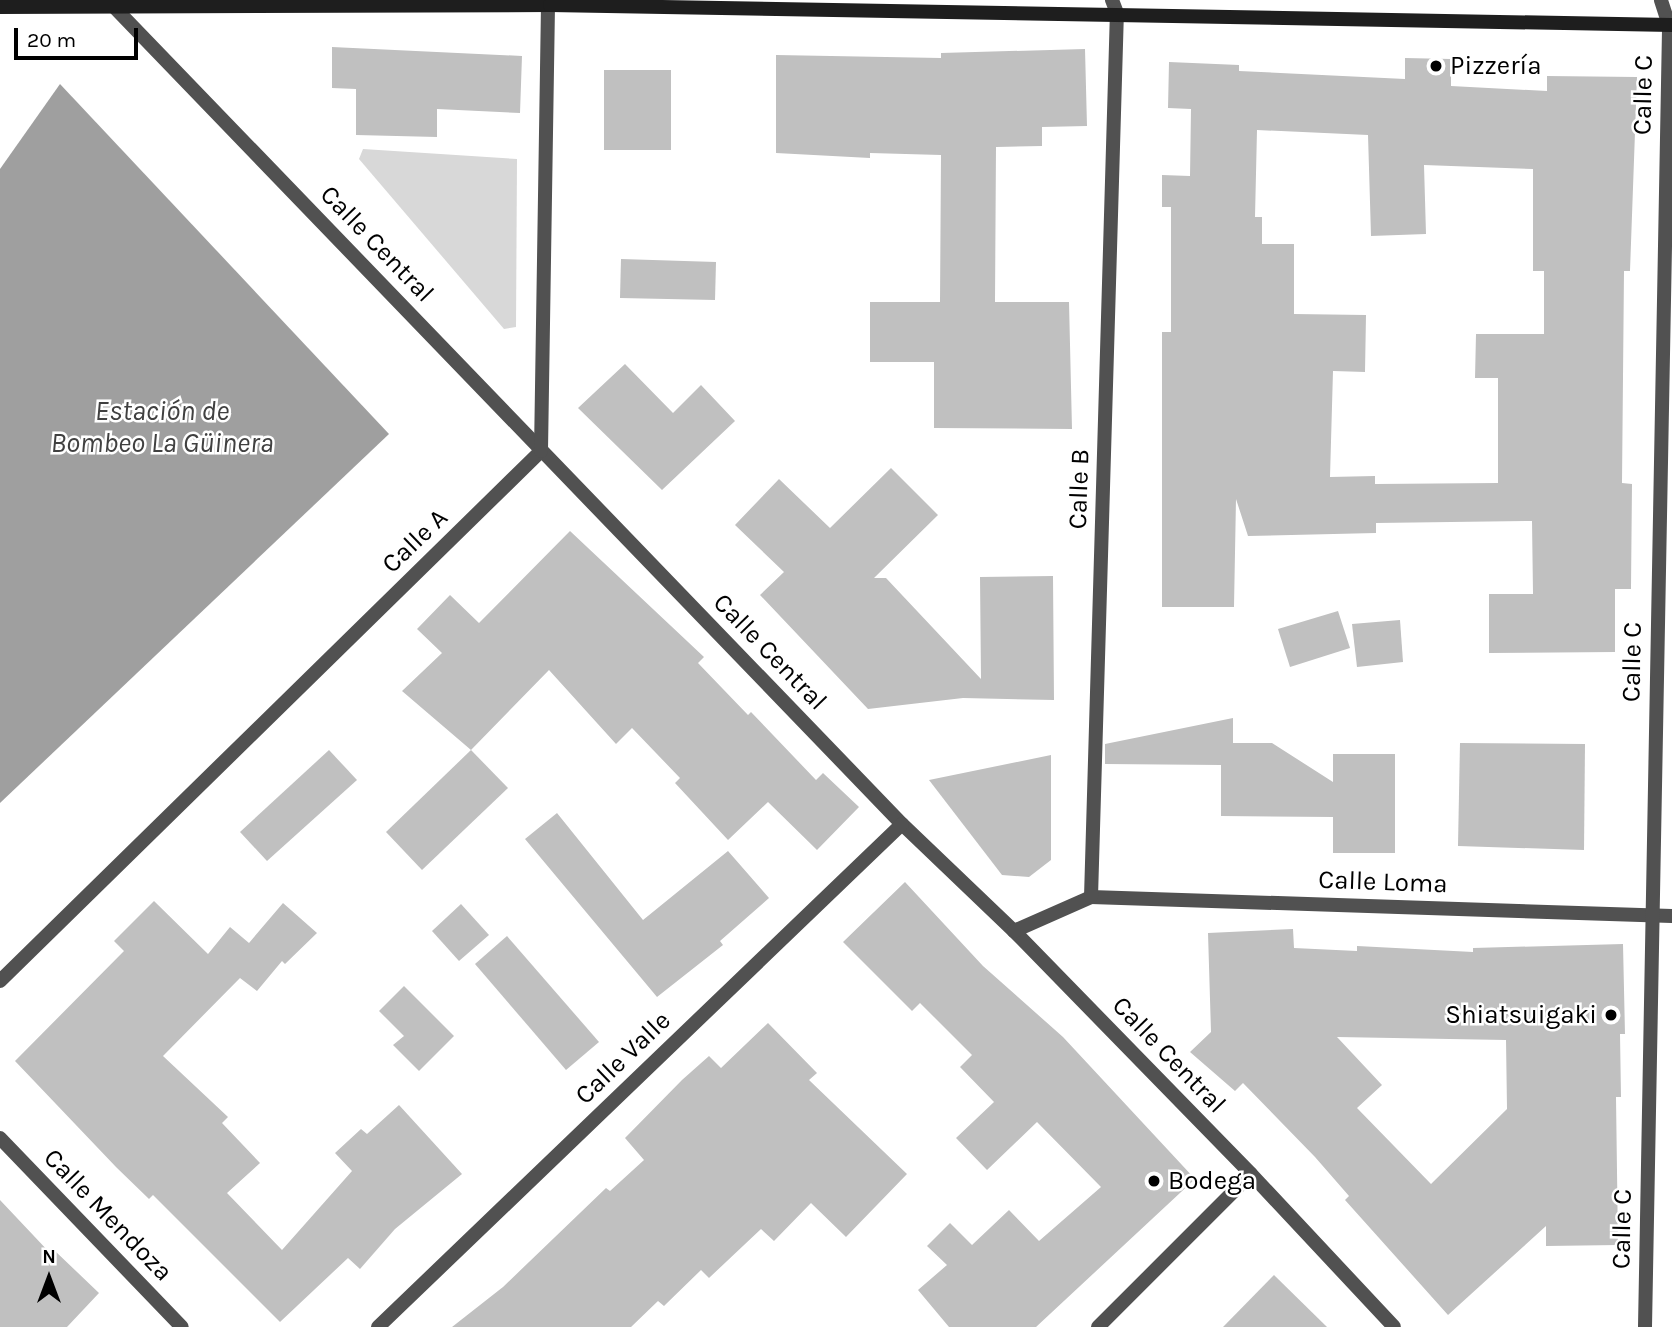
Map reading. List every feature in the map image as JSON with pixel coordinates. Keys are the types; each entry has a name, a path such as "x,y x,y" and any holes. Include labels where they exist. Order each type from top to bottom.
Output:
{"main road":[{"path":"0,7 549,3 1115,7 1671,25"}],"street":[{"name":"Calle C","path":"1645,1327 1651,915 1671,25 1661,0"},
{"path":"541,451 549,3"},
{"name":"Calle B","path":"1091,897 1115,7"},
{"name":"Calle Central","path":"115,8 902,824 1014,930 1251,1174 1394,1327"},
{"name":"Calle A","path":"0,981 541,451"},
{"name":"Calle Valle","path":"378,1327 902,824"},
{"path":"1014,930 1091,897"},
{"name":"Calle Loma","path":"1091,897 1672,916"},
{"name":"Calle Mendoza","path":"0,1138 182,1327"},
{"path":"1098,1327 1251,1174"}],"shaded area":[{"path":"363,149 517,159 516,327 504,329 359,159"}],"water":[{"name":"Estación de Bombeo La Güinera","path":"60,84 389,434 0,803 0,169"}],"building":[{"path":"332,47 522,56 520,113 437,109 437,137 356,135 356,89 332,88"},
{"path":"1085,49 1087,126 1042,127 1042,146 996,147 995,302 1069,302 1072,429 934,428 934,362 870,362 870,302 940,302 941,155 870,153 870,158 776,153 776,55 941,58 941,53"},
{"path":"1405,58 1451,59 1451,86 1547,91 1547,76 1637,77 1630,271 1624,271 1622,483 1632,484 1631,589 1615,589 1615,652 1489,653 1489,594 1533,594 1532,521 1376,523 1376,533 1248,536 1236,499 1234,607 1162,607 1162,332 1171,332 1171,207 1162,207 1162,175 1190,176 1191,109 1168,108 1169,62 1239,65 1239,71 1405,79","holes":["1257,130 1368,135 1371,236 1426,234 1424,165 1533,169 1533,271 1544,271 1544,334 1476,334 1475,378 1498,378 1498,483 1375,484 1375,476 1330,477 1333,371 1365,372 1366,315 1294,314 1294,244 1262,244 1262,217 1255,217"]},
{"path":"604,70 671,70 671,150 604,150"},
{"path":"621,259 716,262 715,300 620,298"},
{"path":"625,364 673,413 701,385 735,421 662,490 578,408"},
{"path":"891,468 938,515 874,578 886,578 981,679 980,577 1053,576 1054,700 963,698 868,709 760,595 784,572 735,525 779,479 830,528"},
{"path":"570,531 704,657 698,663 748,715 751,712 816,780 823,773 859,807 817,850 768,802 728,840 675,783 680,778 632,728 616,744 549,670 471,750 402,691 442,653 417,629 450,595 479,623"},
{"path":"1338,611 1350,648 1290,667 1278,629"},
{"path":"1400,620 1403,662 1357,667 1352,624"},
{"path":"1233,718 1233,743 1272,743 1333,782 1333,754 1395,754 1395,853 1333,853 1333,817 1221,816 1221,765 1105,764 1105,744"},
{"path":"1460,743 1585,744 1584,850 1458,846"},
{"path":"329,750 357,780 267,861 240,832"},
{"path":"471,750 508,788 422,870 386,832"},
{"path":"1051,755 1051,860 1029,877 1002,875 929,780"},
{"path":"557,813 643,920 728,851 769,898 720,941 723,945 657,997 525,839"},
{"path":"905,882 983,966 1063,1037 1195,1179 1036,1327 949,1327 918,1290 947,1265 927,1246 950,1223 972,1245 1009,1210 1039,1241 1101,1187 1037,1122 987,1170 956,1138 994,1102 960,1067 972,1055 920,1003 912,1011 843,942"},
{"path":"154,901 208,954 230,927 249,943 283,903 317,933 285,964 282,961 257,991 240,978 163,1056 228,1117 222,1123 260,1163 227,1193 282,1250 352,1171 335,1153 361,1129 367,1134 399,1105 462,1174 395,1229 360,1269 348,1258 280,1322 153,1195 149,1199 116,1167 15,1061 124,951 114,941"},
{"path":"461,904 489,935 459,961 432,931"},
{"path":"1293,929 1294,948 1357,951 1357,946 1473,952 1473,948 1623,944 1625,1034 1620,1034 1621,1097 1616,1097 1618,1245 1546,1246 1546,1226 1448,1315 1345,1200 1349,1196 1315,1157 1243,1083 1235,1091 1190,1052 1211,1032 1208,933","holes":["1337,1037 1506,1040 1507,1109 1431,1184 1357,1108 1382,1085"]},
{"path":"507,936 599,1042 566,1070 475,964"},
{"path":"404,986 454,1036 419,1071 393,1045 404,1036 379,1011"},
{"path":"768,1023 817,1073 809,1080 907,1174 846,1237 811,1203 774,1241 761,1229 709,1278 701,1270 664,1306 658,1301 631,1327 452,1327 503,1287 606,1188 610,1191 644,1160 625,1138 682,1080 709,1056 721,1068"},
{"path":"0,1200 50,1253 54,1250 99,1293 67,1327 0,1327"},
{"path":"1274,1275 1327,1327 1223,1327"}],"place":[{"name":"Pizzería","path":"1436,66"},
{"name":"Shiatsuigaki","path":"1611,1015"},
{"name":"Bodega","path":"1154,1181"}]}
